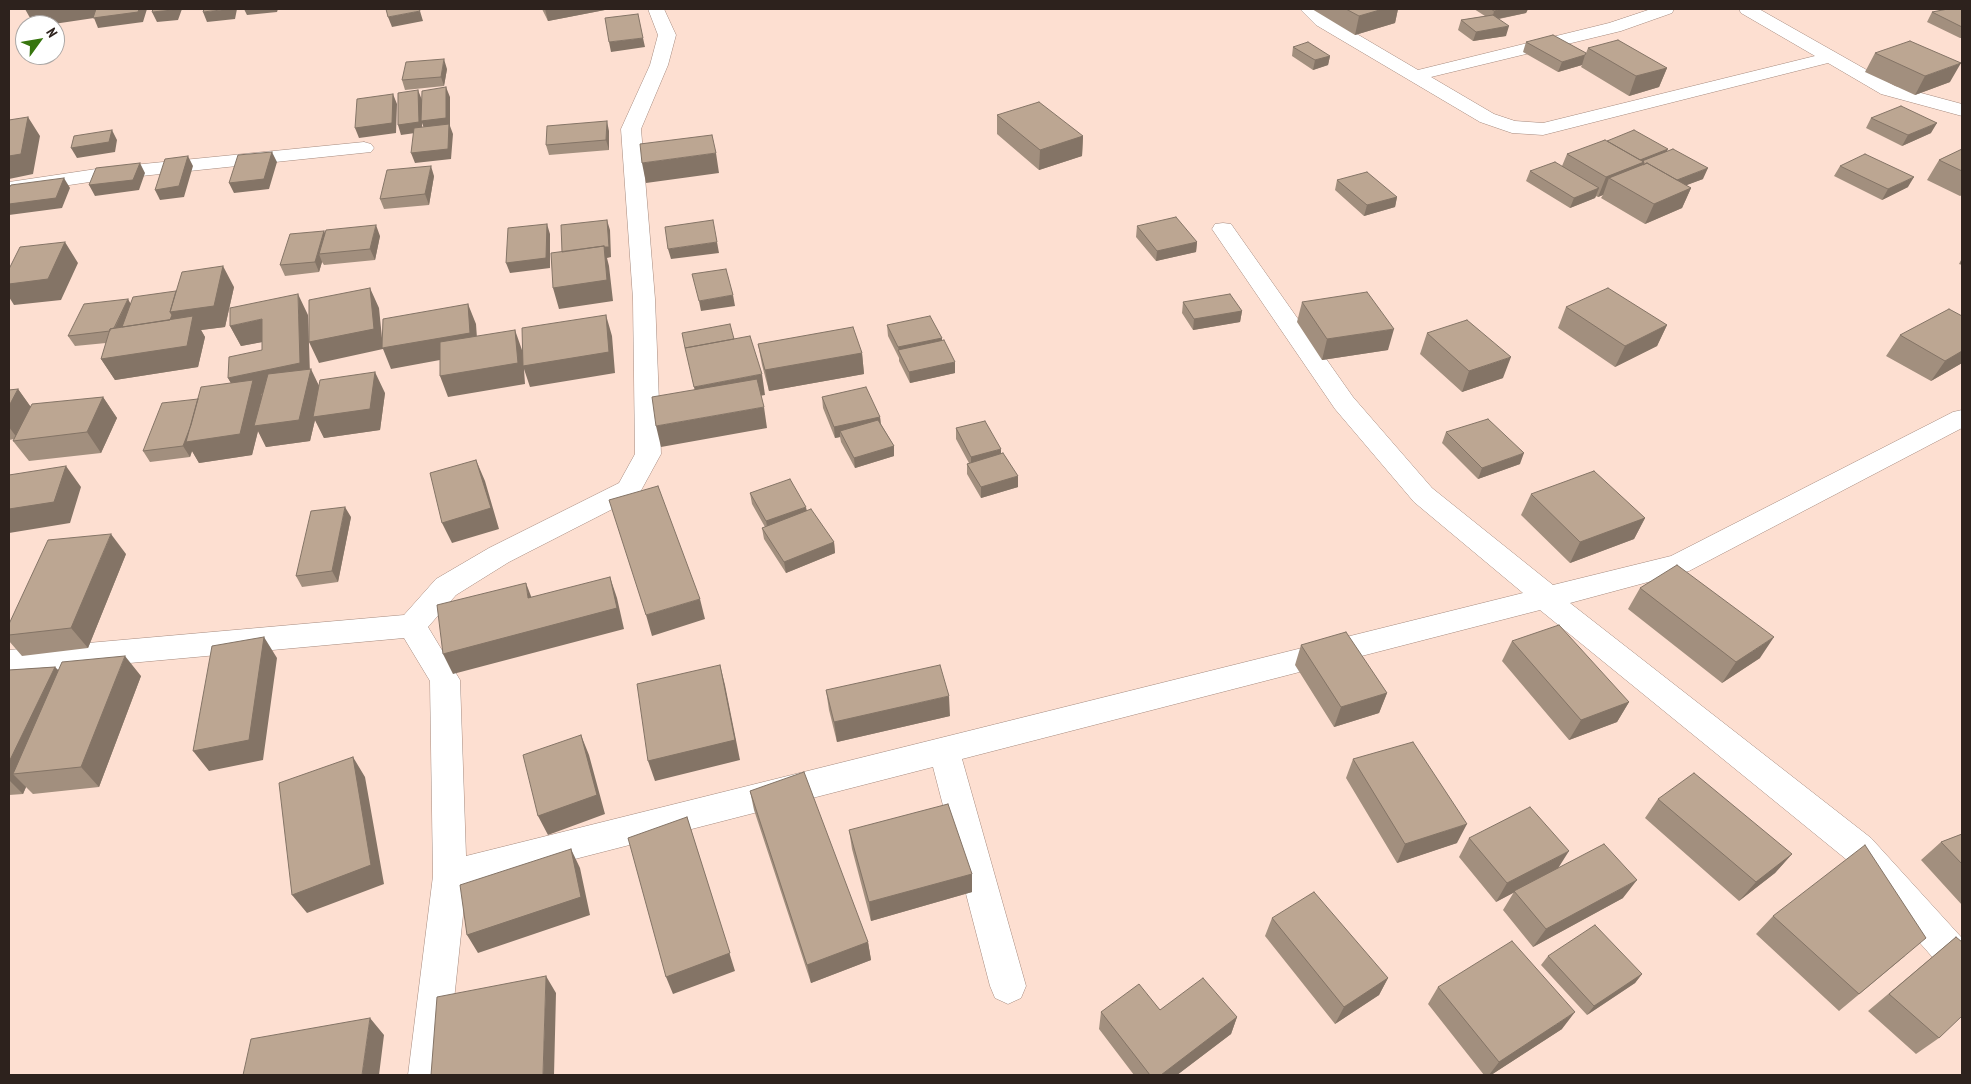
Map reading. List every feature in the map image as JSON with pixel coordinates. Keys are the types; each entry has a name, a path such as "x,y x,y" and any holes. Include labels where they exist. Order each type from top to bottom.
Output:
{"street":[{"path":"9,662 412,626 446,587 500,555 629,489 648,454 644,299 631,129 659,65 667,35 656,9"},
{"path":"1308,9 1322,21 1487,118 1512,127 1543,129 1831,57"},
{"path":"1415,76 1615,27 1666,9"},
{"path":"1747,9 1888,90 1962,110"},
{"path":"9,188 103,174 364,148"},
{"path":"1223,229 1344,403 1423,494 1548,598 1549,602 1859,849 1962,964"},
{"path":"450,876 1679,564 1962,418"},
{"path":"412,626 445,680 450,876 427,1075"},
{"path":"944,750 1008,986"}],"building":[{"path":"96,9 139,9 138,12 93,18"},
{"path":"153,9 174,9 152,12"},
{"path":"204,9 230,9 203,12"},
{"path":"386,9 419,9 420,11 388,17"},
{"path":"1346,9 1383,9 1359,16"},
{"path":"1962,9 1962,27 1932,12"},
{"path":"638,14 643,38 609,42 605,18"},
{"path":"1493,15 1509,26 1476,32 1461,20"},
{"path":"1553,35 1586,53 1585,55 1562,62 1526,42"},
{"path":"1618,40 1667,68 1636,76 1588,48"},
{"path":"1910,41 1961,63 1925,76 1875,53"},
{"path":"1308,42 1330,56 1315,60 1293,47"},
{"path":"444,59 441,77 402,80 406,62"},
{"path":"446,87 446,118 421,121 422,91"},
{"path":"418,90 419,122 398,125 398,93"},
{"path":"393,94 392,123 355,128 357,99"},
{"path":"1039,102 1083,136 1040,150 997,115"},
{"path":"1901,106 1937,123 1908,135 1871,118"},
{"path":"28,117 21,154 9,156 9,120"},
{"path":"607,121 606,140 546,145 547,126"},
{"path":"449,124 448,149 411,153 414,128"},
{"path":"112,130 109,142 71,148 74,136"},
{"path":"1634,130 1668,149 1640,160 1607,141"},
{"path":"712,135 716,153 642,163 640,144"},
{"path":"1605,140 1644,162 1606,177 1567,154"},
{"path":"1673,149 1708,168 1677,180 1647,163 1643,165 1644,162 1642,161"},
{"path":"1962,149 1962,171 1939,160"},
{"path":"272,152 264,179 229,183 238,155"},
{"path":"1865,154 1914,177 1888,189 1840,166"},
{"path":"188,156 179,186 155,190 165,159"},
{"path":"1555,162 1599,188 1574,198 1530,171"},
{"path":"140,163 133,180 89,185 96,168"},
{"path":"1647,163 1691,188 1654,204 1609,178"},
{"path":"431,166 425,194 380,199 387,170"},
{"path":"1367,172 1397,197 1367,205 1337,180"},
{"path":"64,178 56,198 9,204 9,188 11,185"},
{"path":"1176,217 1197,242 1157,251 1137,226"},
{"path":"607,220 609,247 604,246 562,252 561,225"},
{"path":"713,220 717,242 668,249 665,227"},
{"path":"547,224 546,258 506,263 508,228"},
{"path":"376,225 370,249 319,254 326,230"},
{"path":"324,231 315,262 280,265 290,234"},
{"path":"65,242 48,279 9,284 9,269 20,247"},
{"path":"604,246 607,280 553,288 551,253"},
{"path":"223,266 214,306 170,312 182,272"},
{"path":"726,269 733,295 699,301 692,274"},
{"path":"370,288 374,329 309,342 309,300"},
{"path":"1608,288 1667,325 1625,346 1566,307"},
{"path":"176,291 170,312 172,315 170,320 122,327 133,297"},
{"path":"1367,292 1394,329 1327,339 1302,302"},
{"path":"298,294 300,363 228,378 229,357 262,350 262,319 230,326 230,308"},
{"path":"1230,294 1242,311 1194,319 1183,302"},
{"path":"128,299 114,328 110,329 110,331 68,336 84,304"},
{"path":"468,304 470,333 382,348 383,319"},
{"path":"1949,309 1962,316 1962,351 1945,361 1900,335"},
{"path":"606,315 609,352 523,366 522,328"},
{"path":"193,316 187,346 101,359 110,329"},
{"path":"930,316 942,338 898,347 887,325"},
{"path":"1467,320 1511,357 1469,371 1427,333"},
{"path":"730,324 734,339 685,348 682,333"},
{"path":"853,327 862,353 765,370 758,344"},
{"path":"515,330 518,363 440,376 440,342"},
{"path":"750,336 762,374 694,387 685,348"},
{"path":"944,340 955,362 909,372 898,350"},
{"path":"311,369 299,420 254,426 268,374"},
{"path":"375,372 370,409 313,417 320,380"},
{"path":"757,379 764,407 656,426 652,397"},
{"path":"253,380 240,434 186,442 201,387"},
{"path":"866,387 880,417 834,427 822,397"},
{"path":"18,389 9,406 9,390"},
{"path":"103,397 87,432 13,441 32,404"},
{"path":"198,399 183,446 143,451 162,403"},
{"path":"1488,419 1524,453 1482,468 1446,432"},
{"path":"878,420 894,446 854,458 840,431"},
{"path":"985,421 1001,449 971,457 956,428"},
{"path":"1003,453 1018,476 981,487 967,464"},
{"path":"476,460 491,508 442,523 430,473"},
{"path":"66,466 54,502 9,509 9,475"},
{"path":"1594,471 1645,518 1580,542 1531,494"},
{"path":"790,479 806,507 766,521 750,493"},
{"path":"658,486 700,599 646,615 609,500"},
{"path":"345,507 332,571 296,576 311,511"},
{"path":"811,509 834,542 784,562 762,528"},
{"path":"111,534 71,628 9,635 9,624 48,540"},
{"path":"1677,565 1774,637 1736,662 1640,588"},
{"path":"610,577 617,608 443,654 437,605 526,583 528,598"},
{"path":"1559,625 1629,702 1581,720 1512,641"},
{"path":"1346,632 1387,693 1341,707 1301,645"},
{"path":"264,637 249,740 193,751 212,646"},
{"path":"125,656 81,767 13,774 62,662"},
{"path":"720,665 735,740 648,761 637,684"},
{"path":"940,665 949,696 834,722 826,690"},
{"path":"55,667 9,762 9,670"},
{"path":"581,735 597,795 538,816 523,755"},
{"path":"1413,742 1467,824 1405,844 1353,759"},
{"path":"353,757 371,865 292,895 279,783"},
{"path":"804,772 868,942 807,965 750,791"},
{"path":"1694,773 1792,854 1756,882 1658,799"},
{"path":"948,804 972,874 869,902 849,830"},
{"path":"1530,807 1569,851 1507,883 1469,838"},
{"path":"687,817 730,953 666,977 628,838"},
{"path":"1962,834 1962,864 1941,842"},
{"path":"1604,844 1637,880 1546,929 1514,891"},
{"path":"1865,845 1926,938 1859,994 1773,916"},
{"path":"571,849 581,897 467,935 460,885"},
{"path":"1314,892 1388,978 1344,1007 1272,918"},
{"path":"1595,925 1642,974 1594,1006 1548,956"},
{"path":"1956,937 1962,942 1962,1016 1939,1038 1889,994"},
{"path":"1512,941 1575,1012 1499,1062 1438,987"},
{"path":"546,976 543,1075 431,1075 437,997"},
{"path":"1203,978 1237,1017 1161,1075 1150,1075 1101,1012 1139,984 1160,1010"},
{"path":"370,1018 362,1075 243,1075 251,1039"}]}
